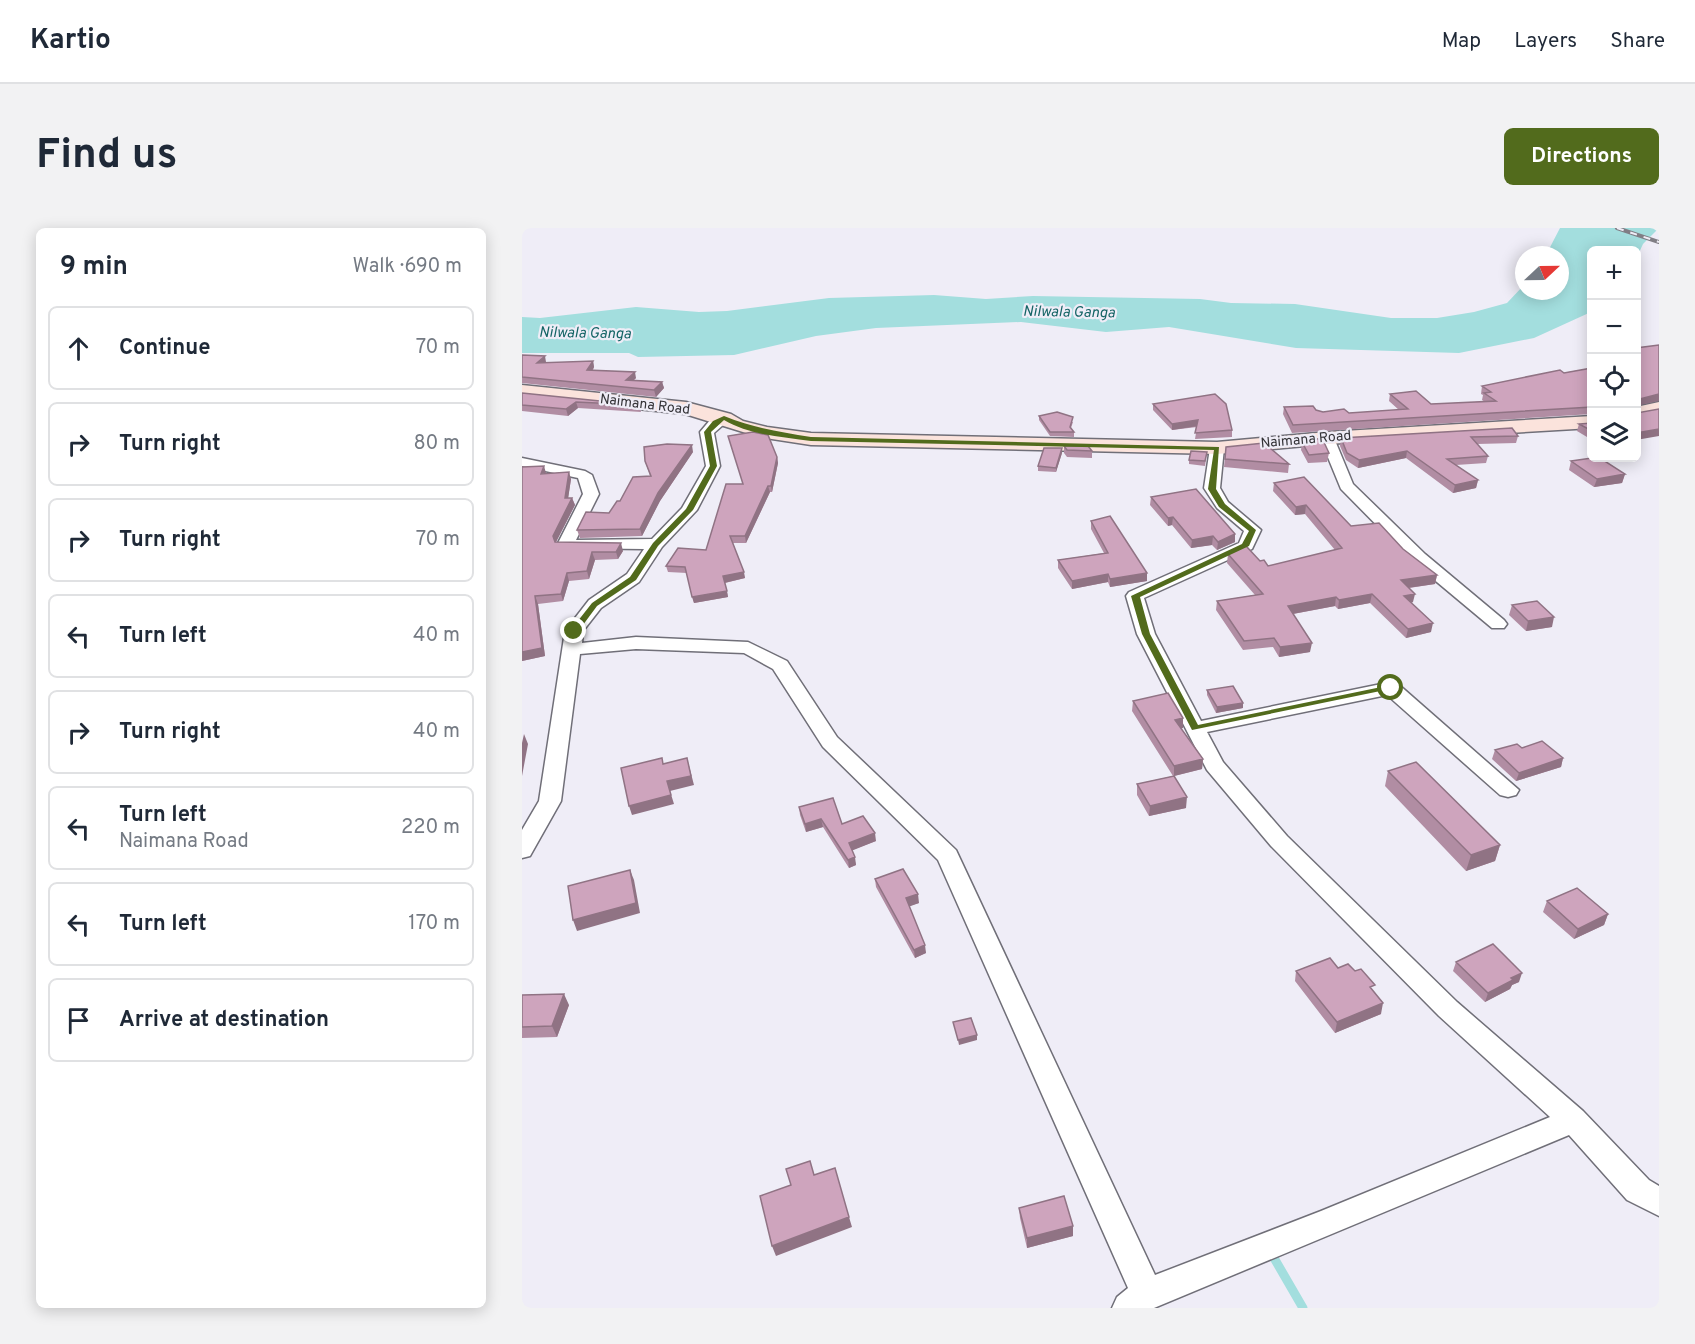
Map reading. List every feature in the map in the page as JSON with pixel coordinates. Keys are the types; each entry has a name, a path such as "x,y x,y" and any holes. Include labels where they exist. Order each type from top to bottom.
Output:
{"street":[{"name":"Naimana Road","path":"522,390 686,408 766,433 811,439 1217,448 1326,438 1587,422"},
{"path":"1641,412 1659,408"},
{"path":"522,850 550,801 574,631 594,604 633,578 656,544 689,510 714,466 707,432 716,422 724,418"},
{"path":"1326,438 1346,486 1419,558 1498,624"},
{"path":"1217,448 1212,489 1222,505 1253,530 1246,546 1135,596 1146,634 1214,765 1279,841 1448,1009 1573,1120 1638,1190 1659,1202"},
{"path":"522,462 585,475 591,494 565,545 656,544"},
{"path":"573,649 636,643 748,648 780,665 830,741 948,856 1137,1301 1573,1120"},
{"path":"1195,728 1391,688 1508,790"}],"water":[{"name":"Nilwala Ganga","path":"1560,228 1659,228 1641,248 1641,246 1587,246 1587,314 1534,338 1459,353 1296,348 1169,327 1106,332 1021,322 876,328 816,336 734,355 638,357 629,353 522,353 522,317 540,318 636,307 699,312 727,311 829,298 934,295 986,299 1033,296 1200,299 1231,303 1295,304 1391,318 1437,318 1474,312 1507,303 1515,295 1515,300 1569,300 1569,246 1551,246"}],"building":[{"path":"1659,345 1659,394 1641,399 1641,354 1641,347"},
{"path":"522,355 545,356 537,363 593,361 587,370 635,372 626,380 662,382 654,390 522,377"},
{"path":"1587,369 1587,407 1293,425 1284,407 1313,406 1316,410 1323,412 1344,409 1349,413 1408,409 1390,394 1416,391 1431,404 1496,401 1484,393 1491,392 1482,386 1560,370 1564,373"},
{"path":"522,393 639,405 576,402 566,409 522,405"},
{"path":"1215,394 1226,404 1232,430 1195,433 1198,420 1172,424 1153,404"},
{"path":"1659,409 1659,429 1641,432 1641,412"},
{"path":"1057,412 1073,417 1070,427 1074,432 1050,432 1039,416"},
{"path":"1512,428 1518,436 1471,437 1488,456 1447,459 1478,480 1455,485 1407,451 1359,460 1347,453 1341,438"},
{"path":"753,432 768,435 777,457 771,486 768,486 745,536 730,536 744,572 723,576 727,591 692,597 685,567 666,566 678,548 706,550 726,484 743,484 728,436"},
{"path":"1322,438 1329,453 1309,455 1302,442"},
{"path":"1264,443 1289,464 1225,459 1226,447"},
{"path":"667,444 692,445 658,493 640,529 577,530 586,512 609,513 617,501 620,501 633,477 651,476 645,461 644,447"},
{"path":"1064,446 1088,446 1092,451 1067,450"},
{"path":"1044,448 1062,448 1056,468 1038,466"},
{"path":"1191,451 1207,452 1205,461 1189,460"},
{"path":"1587,459 1587,462 1606,462 1625,474 1597,479 1571,461"},
{"path":"544,466 541,474 569,472 565,498 572,498 553,536 555,542 621,543 616,552 592,552 587,571 567,573 561,594 535,596 542,648 522,652 522,467"},
{"path":"1304,477 1351,526 1379,523 1403,549 1437,575 1401,580 1415,594 1404,596 1433,623 1408,629 1372,594 1339,600 1336,597 1288,606 1312,643 1280,647 1274,638 1244,641 1217,601 1263,594 1228,554 1246,546 1268,566 1342,548 1306,505 1296,507 1274,483"},
{"path":"1196,489 1235,534 1218,542 1213,536 1192,540 1173,517 1168,518 1151,497"},
{"path":"1110,516 1147,573 1110,579 1108,574 1072,581 1058,560 1108,553 1091,521"},
{"path":"1537,601 1554,617 1528,621 1512,605"},
{"path":"1233,686 1243,703 1217,707 1207,690"},
{"path":"1168,693 1183,718 1175,720 1203,759 1174,766 1133,701"},
{"path":"1542,741 1563,758 1519,773 1495,750 1517,744 1522,748"},
{"path":"662,758 663,764 687,758 691,776 667,781 671,795 629,806 621,768"},
{"path":"1416,762 1500,845 1471,855 1388,771"},
{"path":"1174,776 1187,797 1150,806 1137,784"},
{"path":"833,798 842,824 863,816 875,833 849,843 855,857 848,860 821,819 805,824 799,807"},
{"path":"903,869 918,894 906,898 925,945 914,950 875,879"},
{"path":"630,870 636,903 573,920 568,886"},
{"path":"1577,888 1608,914 1578,929 1547,901"},
{"path":"1493,944 1522,973 1488,993 1456,962"},
{"path":"1330,958 1338,968 1348,964 1355,971 1361,969 1375,985 1370,987 1383,1003 1337,1022 1296,971"},
{"path":"564,994 552,1026 522,1027 522,995"},
{"path":"971,1018 977,1035 958,1040 953,1022"},
{"path":"810,1161 814,1175 835,1168 849,1217 772,1246 760,1196 791,1185 786,1169"},
{"path":"1064,1196 1073,1226 1027,1238 1019,1208"}],"waterway":[{"path":"1270,1251 1303,1308"}],"railway":[{"path":"1617,228 1659,242"}],"route":[{"path":"574,631 594,604 633,578 656,544 689,510 714,466 707,432 716,422 724,418 735,424 766,433 811,439 1217,448 1212,489 1222,505 1253,530 1246,546 1135,596 1146,634 1195,728 1391,688"}]}
